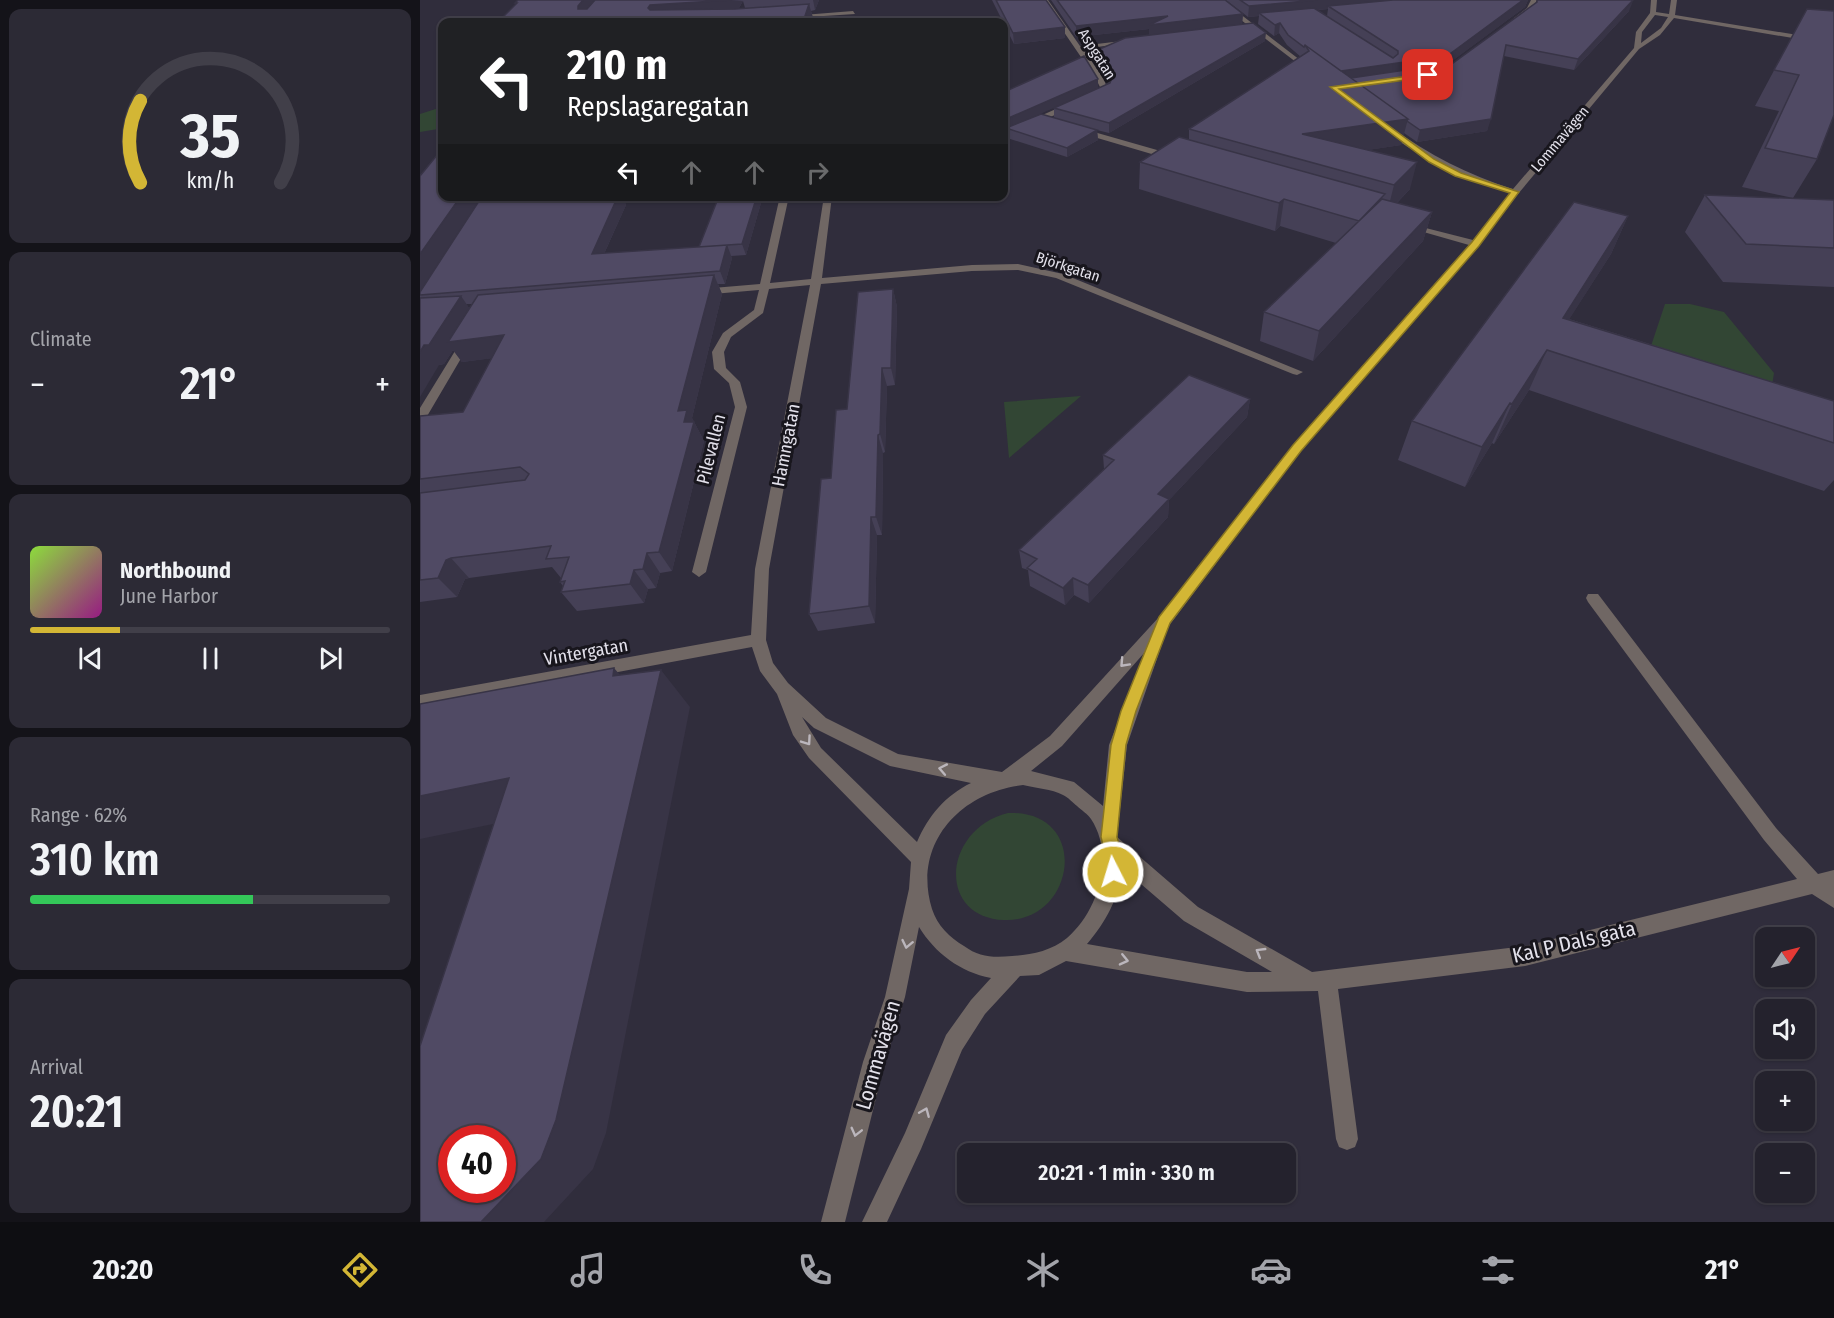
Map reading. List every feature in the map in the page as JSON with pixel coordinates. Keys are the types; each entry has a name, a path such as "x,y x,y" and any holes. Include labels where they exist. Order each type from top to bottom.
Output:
{"street":[{"name":"Aspgatan","path":"1008,133 1105,90 1045,0"},
{"path":"1218,0 1245,25 1256,24 1318,76"},
{"path":"1511,23 1530,9 1534,0"},
{"name":"Lommavägen","path":"1636,48 1639,32 1653,14 1654,0"},
{"path":"1673,17 1674,0"},
{"path":"785,16 854,10 853,18"},
{"path":"825,18 826,14"},
{"path":"1653,14 1834,43"},
{"name":"Lommavägen","path":"833,1222 874,1062 895,998 917,886 920,858 936,822 955,803 976,789 1004,779 1056,741 1164,621 1297,448 1476,244 1515,192 1636,48 1659,33 1673,17"},
{"path":"1078,48 1137,41"},
{"path":"1042,119 1054,123"},
{"path":"1377,121 1432,161 1458,174 1515,192"},
{"path":"1065,126 1188,161"},
{"path":"589,202 604,201"},
{"name":"Pilevallen","path":"699,572 741,407 735,382 720,369 718,352 727,336 759,311 784,201"},
{"name":"Hamngatan","path":"827,201 816,282 762,569 758,640 766,666 782,688 820,723 896,761 1004,779"},
{"path":"1401,223 1476,244"},
{"name":"Björkgatan","path":"816,282 972,268 1018,267 1039,270 1297,372"},
{"path":"694,293 816,282"},
{"path":"420,418 473,330"},
{"path":"1593,598 1770,834 1814,884 1834,898"},
{"name":"Lommavägen","path":"917,886 925,919 945,947 976,964 1013,969 1040,963 1067,951 1078,942 1096,922 1108,897 1113,872 1111,842 1118,745 1164,621"},
{"name":"Vintergatan","path":"420,702 758,640"},
{"name":"Hamngatan","path":"782,688 799,730 815,753 920,858"},
{"name":"Lommavägen","path":"1004,779 1037,778 1050,781 1076,793 1096,812 1111,842"},
{"path":"1111,842 1191,914 1318,981 1347,1139"},
{"name":"Kal P Dals gata","path":"1067,951 1247,982 1318,981 1526,956 1834,879"},
{"path":"874,1222 913,1141 954,1043 978,1007 1013,969"}],"green space":[{"path":"438,108 438,129 420,132 420,114"},
{"path":"1665,304 1690,304 1724,312 1774,373 1771,392 1647,358"},
{"path":"1081,396 1009,458 1004,402"},
{"path":"1008,813 1035,817 1053,829 1063,846 1064,866 1059,887 1047,904 1028,916 1004,920 982,915 967,904 958,889 956,871 960,853 970,836 986,822"}],"building":[{"path":"518,0 583,0 578,9 587,9 595,0 731,0 650,5 648,8 650,10 735,9 809,4 804,18 502,18 517,3 515,3"},
{"path":"996,0 1046,0 1065,27 1013,33 1008,18 1005,18"},
{"path":"1057,0 1225,0 1243,14 1149,25 1168,16 1076,26"},
{"path":"1240,0 1317,0 1249,6"},
{"path":"1393,0 1523,0 1447,56 1341,71 1288,35 1280,23 1275,25 1259,13 1314,8 1393,58 1398,51 1328,6"},
{"path":"1537,0 1633,0 1578,59 1506,45 1491,119 1420,130 1351,78 1453,63"},
{"path":"1807,9 1834,11 1834,115 1817,159 1765,148 1799,75 1774,70"},
{"path":"1253,23 1266,33 1109,123 1054,108 1110,83 1111,80 1093,52 1125,38"},
{"path":"1305,45 1408,119 1302,134 1417,162 1394,185 1189,129 1309,51"},
{"path":"1084,56 1098,79 1008,118 1008,90"},
{"path":"1041,114 1097,130 1067,148 1008,127"},
{"path":"1179,137 1385,194 1359,221 1284,199 1279,203 1140,162"},
{"path":"438,154 438,201 457,201 420,254 420,176"},
{"path":"1705,195 1834,200 1834,248 1746,244"},
{"path":"1382,199 1432,212 1319,331 1264,312"},
{"path":"479,201 616,201 592,254 727,245 720,271 420,295"},
{"path":"717,201 755,201 742,244 699,247"},
{"path":"1574,202 1628,216 1563,318 1834,401 1834,443 1547,350 1482,447 1412,421"},
{"path":"714,275 678,411 687,410 684,422 694,422 659,552 647,553 643,569 634,570 630,584 561,592 565,581 560,582 569,557 546,559 551,546 451,558 446,560 438,578 420,580 420,493 525,480 529,474 520,467 420,479 420,416 463,412 504,335 448,342 478,295"},
{"path":"893,289 891,368 882,368 876,517 871,517 869,606 809,614 821,479 831,478 836,410 847,409 858,292"},
{"path":"461,296 429,345 424,345 420,352 420,298"},
{"path":"1189,375 1250,399 1158,494 1169,499 1088,585 1073,578 1063,588 1027,568 1037,559 1019,550 1114,460 1103,455"},
{"path":"614,668 613,676 661,670 556,1120 541,1159 516,1185 516,1125 438,1125 438,1203 499,1203 481,1222 420,1222 420,1046 509,778 420,796 420,704"}],"route":[{"path":"1113,872 1112,847 1109,837 1118,745 1164,621 1297,448 1376,355 1476,244 1515,192 1458,174 1432,161 1333,87 1428,75"}]}
